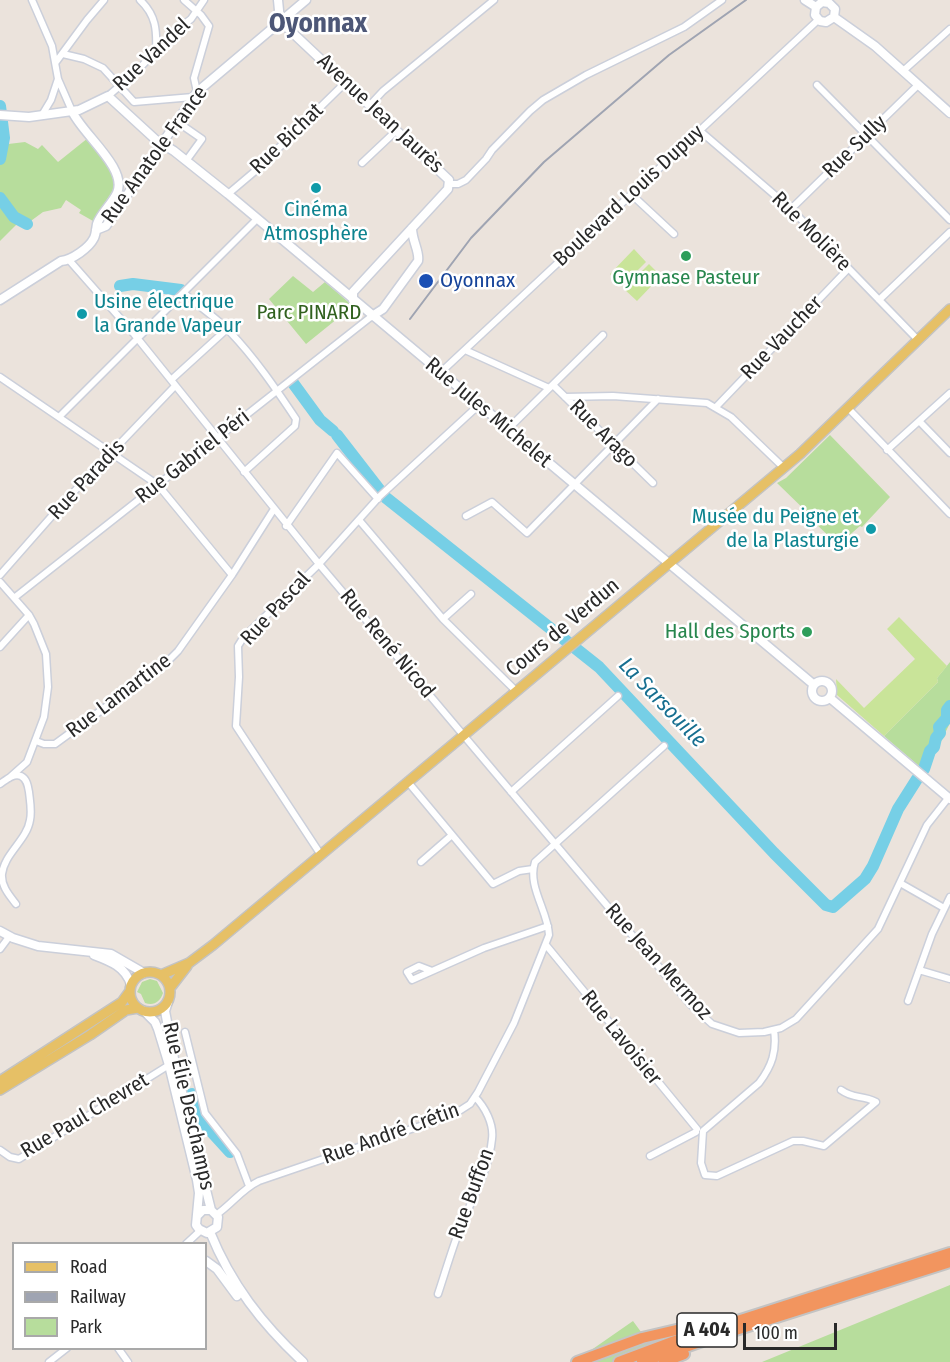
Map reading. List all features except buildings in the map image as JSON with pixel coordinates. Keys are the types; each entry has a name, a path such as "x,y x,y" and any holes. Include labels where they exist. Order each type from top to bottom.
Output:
{"highway":[{"name":"A 404","path":"642,1362 950,1253"},
{"name":"A 404","path":"619,1362 675,1341 950,1262"},
{"path":"577,1362 642,1338 797,1307"},
{"path":"664,1362 797,1307"}],"main road":[{"path":"278,0 280,21"},
{"name":"Rue Anatole France","path":"0,300 61,261 69,260 91,242 96,230 106,226 195,95 306,0"},
{"path":"806,0 816,7"},
{"path":"826,2 835,3 834,17 826,22 818,20 815,15 816,7 826,2"},
{"path":"834,17 867,40 950,113"},
{"name":"Avenue Jean Jaurès","path":"280,21 447,177 449,184"},
{"name":"Rue Vandel","path":"1,115 21,117 72,111 82,109 108,96"},
{"name":"Rue Jules Michelet","path":"108,96 161,143 228,194 813,684"},
{"path":"72,111 81,127 114,166 118,180 117,194 99,221 96,230"},
{"path":"353,300 353,292 448,189 449,184"},
{"path":"372,316 383,309 418,261 419,254 414,244 412,228"},
{"name":"Cours de Verdun","path":"161,975 189,963 219,941 784,468 950,309"},
{"path":"821,680 830,684 832,689 830,698 822,701 816,699 811,691 813,684 821,680"},
{"path":"830,698 949,797"},
{"path":"4,934 38,946 111,954 144,973"},
{"path":"85,952 117,964 126,972 131,997 141,1009"},
{"name":"Cours de Verdun","path":"170,988 189,963"},
{"path":"0,1081 122,1002 138,976 151,972 161,975 167,981 170,988 168,1002 157,1011 126,1010 90,1035 0,1090"},
{"name":"Rue Élie Deschamps","path":"168,1002 165,1011 176,1064 214,1212"},
{"name":"Rue Élie Deschamps","path":"141,1009 155,1022 169,1065 197,1180 199,1193 197,1216"},
{"path":"205,1231 218,1223 214,1212 203,1210 197,1216 196,1225 205,1231 245,1299 269,1329 289,1349"},
{"path":"207,1262 217,1269 245,1308 303,1362"}],"street":[{"path":"56,62 104,0"},
{"path":"140,0 147,7 155,23 156,52"},
{"path":"63,54 84,59 104,68 134,102 195,95 194,78 209,26 184,0"},
{"name":"Rue Vandel","path":"108,96 120,88 174,32 191,19 204,0"},
{"path":"370,105 383,91 494,0"},
{"path":"449,184 458,184 466,180 492,150 543,100 586,75 684,27 722,0"},
{"path":"36,2 52,46 58,79 72,111"},
{"name":"Boulevard Louis Dupuy","path":"440,373 818,20"},
{"path":"903,71 950,29"},
{"path":"42,115 51,100 58,79"},
{"name":"Rue Bichat","path":"228,194 254,172 346,82"},
{"path":"818,85 950,220"},
{"name":"Rue Sully","path":"791,209 918,85"},
{"path":"176,121 202,139 186,161"},
{"path":"362,163 397,130"},
{"name":"Rue Molière","path":"699,130 791,209 918,340"},
{"path":"631,194 674,234"},
{"path":"59,417 257,219"},
{"path":"879,300 950,232"},
{"name":"Rue René Nicod","path":"69,260 138,338 286,526 464,735"},
{"name":"Rue Vaucher","path":"716,407 848,269"},
{"path":"184,293 227,329 277,391 296,422 295,426 244,472"},
{"name":"Rue Gabriel Péri","path":"14,598 372,316"},
{"name":"Rue Paradis","path":"0,575 173,383 227,329"},
{"path":"508,429 603,335"},
{"path":"465,350 551,387"},
{"path":"0,376 158,485 232,575"},
{"name":"Rue Arago","path":"551,387 565,397 653,483"},
{"path":"887,450 950,393"},
{"path":"565,397 603,396 695,401 716,407 731,417 784,468"},
{"path":"466,516 492,502 527,533 658,399"},
{"name":"Rue Pascal","path":"321,855 236,726 240,642 319,564 381,496 479,405"},
{"path":"848,408 950,514"},
{"path":"920,422 950,453"},
{"path":"286,526 337,453 381,496"},
{"path":"943,507 949,501"},
{"name":"Rue Lamartine","path":"36,741 55,744 166,663 188,639 274,510"},
{"path":"359,520 443,619 516,691"},
{"path":"0,582 29,615 46,654 47,680 47,704 27,762 0,784"},
{"path":"443,619 471,594"},
{"path":"0,647 29,615"},
{"path":"511,792 618,696"},
{"name":"Rue Jean Mermoz","path":"464,735 691,1005 704,1018 726,1030 739,1033 774,1030 788,1024 804,1011 878,929 927,825 949,797"},
{"path":"408,782 493,884 519,871 533,869 538,859 555,843 664,746"},
{"path":"16,904 4,886 2,874 6,862 29,826 31,808 27,762"},
{"path":"9,778 18,775 28,784"},
{"path":"421,862 452,835"},
{"name":"Rue André Crétin","path":"214,1212 231,1203 249,1186 294,1168 456,1113 470,1104 514,1023 549,935 534,882 533,869"},
{"path":"900,883 944,908"},
{"path":"908,1001 932,933 950,897"},
{"path":"432,971 484,948 548,926"},
{"path":"0,949 4,934"},
{"name":"Rue Lavoisier","path":"546,945 699,1132"},
{"path":"919,970 950,980"},
{"path":"650,1156 699,1132 759,1083 774,1056 774,1030"},
{"path":"185,1032 205,1113 237,1155 249,1186"},
{"name":"Rue Paul Chevret","path":"0,1150 10,1157 19,1159 169,1065"},
{"path":"699,1132 701,1168 705,1175 713,1177 793,1141 824,1146 876,1102 866,1097 851,1098 841,1090"},
{"name":"Rue Buffon","path":"438,1294 458,1232 486,1162 492,1139 492,1128 488,1116 475,1097"},
{"path":"189,1242 205,1231"},
{"path":"50,1362 65,1350"}],"green space":[{"path":"88,138 109,164 115,187 93,221 79,213 81,210 66,200 61,208 43,212 24,226 17,224 0,241 0,145 25,142 38,149 42,145 58,162"},
{"path":"634,249 646,262 622,286 610,274"},
{"path":"649,264 661,276 637,301 624,289"},
{"name":"Parc PINARD","path":"293,276 313,292 325,282 353,306 306,344 269,299"},
{"path":"830,435 890,497 862,527 860,526 838,545 777,483 786,478"},
{"path":"899,617 947,666 937,678 938,682 884,736 837,695 836,679 864,708 915,659 887,629"},
{"path":"950,662 950,723 926,772 884,736 938,682 937,678"},
{"path":"150,979 157,981 163,993 154,1004 145,1003 141,994 137,992 142,982"},
{"path":"950,1285 950,1362 762,1362"},
{"path":"633,1321 655,1351 659,1362 574,1362"}],"waterway":[{"name":"La Sarsouille","path":"0,106 4,138 0,159"},
{"name":"La Sarsouille","path":"0,198 14,217 27,224"},
{"name":"La Sarsouille","path":"120,286 133,284 181,290"},
{"name":"La Sarsouille","path":"293,383 320,420 333,431"},
{"name":"La Sarsouille","path":"337,435 385,497 599,667 826,905 833,907 865,879 898,809 917,779"},
{"name":"La Sarsouille","path":"924,769 930,751 940,733 939,727 947,718 947,710 950,706"},
{"path":"192,1094 199,1118 230,1152"}],"railway":[{"path":"410,319 471,238 544,162 669,55 746,0"}],"place":[{"name":"Cinéma Atmosphère","path":"316,188"},
{"name":"Gymnase Pasteur","path":"686,256"},
{"name":"Oyonnax","path":"426,281"},
{"name":"Usine électrique la Grande Vapeur","path":"82,314"},
{"name":"Musée du Peigne et de la Plasturgie","path":"871,529"},
{"name":"Hall des Sports","path":"807,632"}],"district":[{"name":"Oyonnax","path":"318,24"}]}
